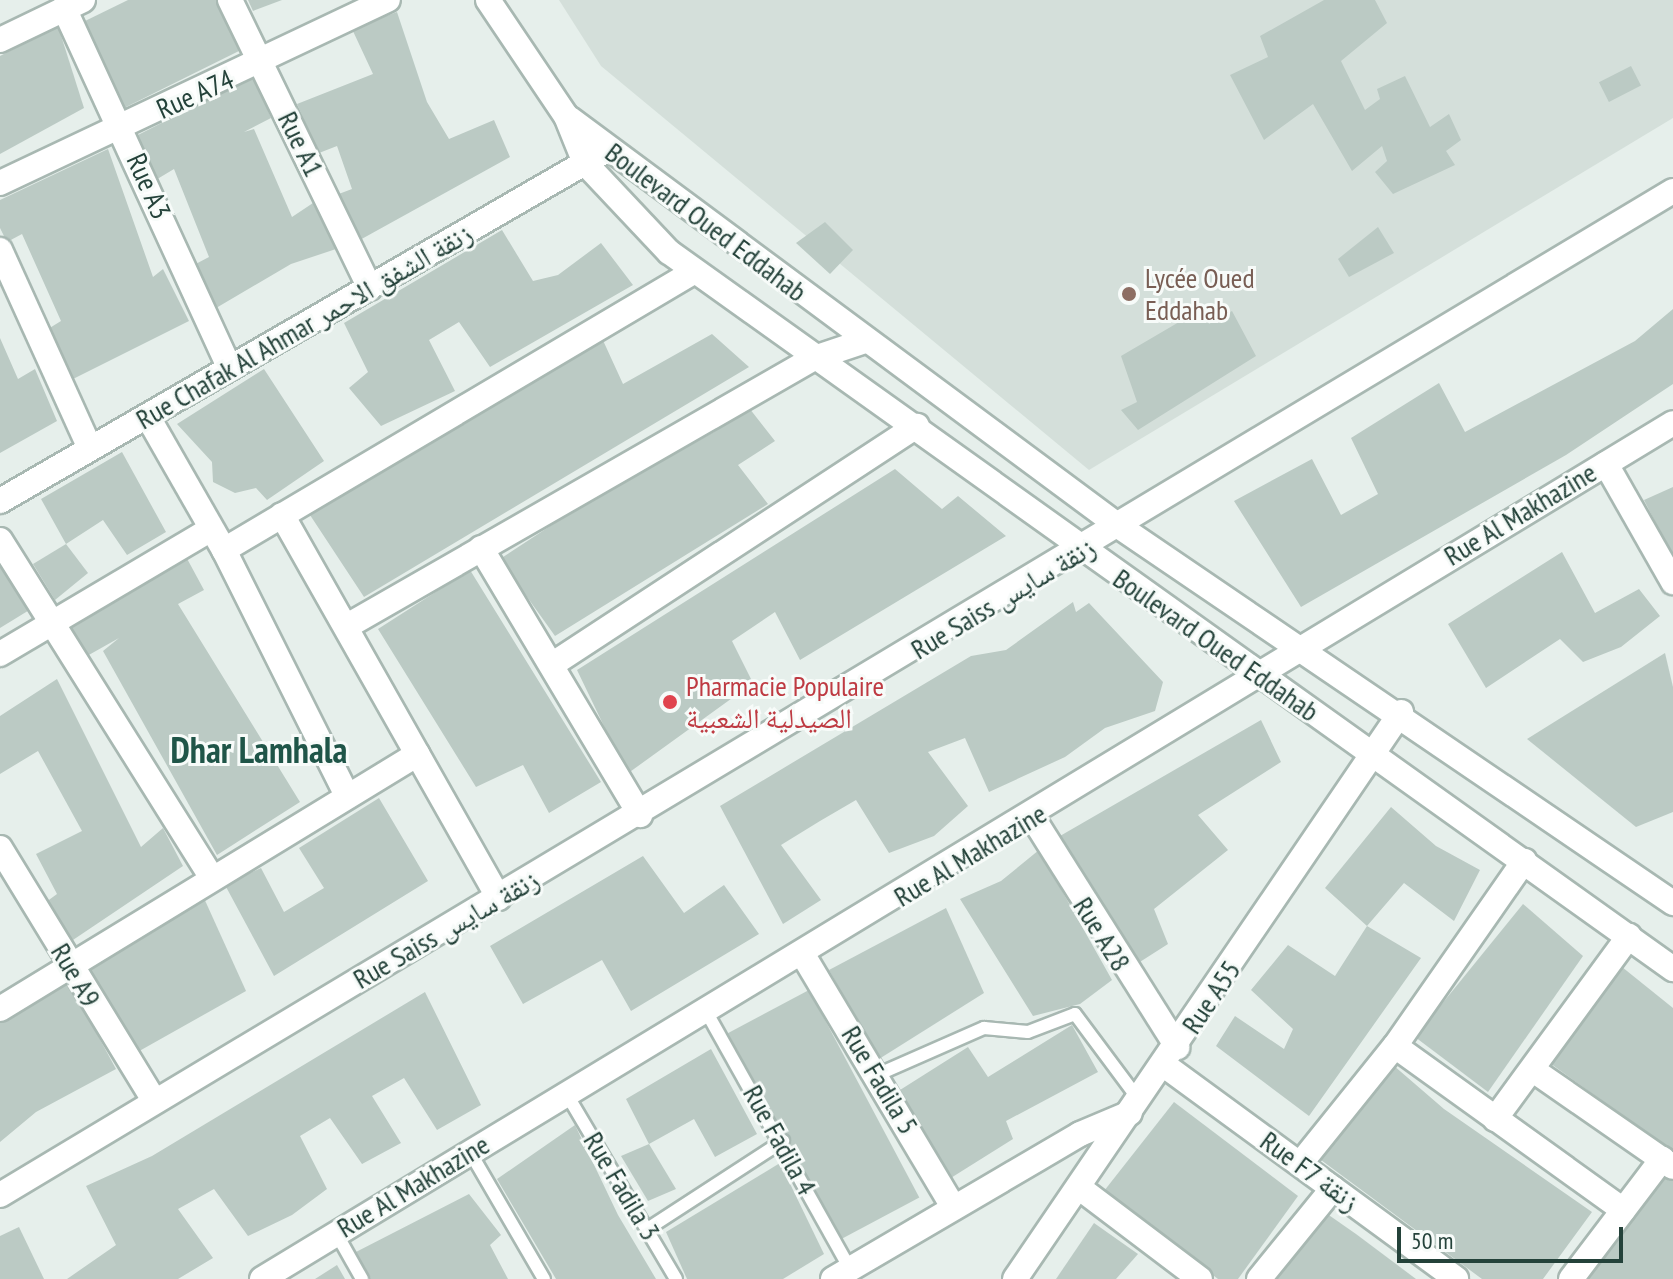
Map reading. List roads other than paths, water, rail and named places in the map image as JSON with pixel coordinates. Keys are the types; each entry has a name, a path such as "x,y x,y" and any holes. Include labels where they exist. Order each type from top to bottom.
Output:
{"street":[{"name":"Rue A1","path":"230,0 370,288"},
{"name":"Rue A74","path":"0,183 262,64 388,0"},
{"name":"Boulevard Oued Eddahab","path":"488,0 566,116 585,163 620,207 695,271 814,358 917,426 1082,551 1266,675 1373,758 1524,861 1673,969"},
{"path":"0,40 73,4"},
{"name":"Rue A3","path":"73,4 122,126 229,366"},
{"name":"Boulevard Oued Eddahab","path":"566,116 607,150 1120,527 1302,644 1673,903"},
{"name":"Rue Chafak Al Ahmar زنقة الشفق الاحمر","path":"0,501 90,448 149,419 229,366 607,150"},
{"name":"Rue Saiss زنقة سايس","path":"0,1195 154,1100 1082,551 1673,191"},
{"path":"0,250 90,448"},
{"path":"0,654 216,541 282,515 695,271"},
{"path":"349,625 814,358 865,341"},
{"path":"149,419 216,541 347,796"},
{"name":"Rue Al Makhazine","path":"262,1279 566,1093 707,1013 1033,818 1266,675 1302,644 1673,423"},
{"path":"553,664 917,426"},
{"path":"1606,464 1673,582"},
{"path":"282,515 349,625 417,754 499,898"},
{"path":"0,540 212,878"},
{"path":"481,548 553,664 640,815"},
{"name":"Rue A55","path":"1015,1279 1081,1189 1401,712"},
{"path":"0,1009 417,754"},
{"name":"Rue A28","path":"1033,818 1170,1056"},
{"name":"Rue A9","path":"0,848 154,1100"},
{"path":"1300,1164 1395,1046 1524,861"},
{"path":"1495,1119 1629,936"},
{"name":"Rue Fadila 5","path":"803,955 879,1074 953,1207"},
{"path":"1395,1046 1623,1210"},
{"name":"Rue F7 زنقة","path":"1170,1056 1300,1164 1456,1279"},
{"path":"1533,1070 1668,1163 1623,1210 1571,1279"},
{"path":"842,1274 953,1207 1135,1106"},
{"path":"1259,1279 1333,1188"},
{"path":"1081,1189 1200,1279"}],"lane":[{"name":"Rue Fadila 4","path":"707,1013 783,1141 842,1274"},
{"path":"879,1074 984,1028 1028,1032 1075,1014 1135,1106"},
{"name":"Rue Fadila 3","path":"566,1093 649,1228 676,1279"},
{"path":"649,1228 783,1141"},
{"path":"470,1152 544,1279"},
{"path":"336,1233 362,1279"}],"place":[{"name":"Lycée Oued Eddahab","path":"1129,294"},
{"name":"Pharmacie Populaire الصيدلية الشعبية","path":"670,702"}],"district":[{"name":"Dhar Lamhala","path":"259,750"}]}
